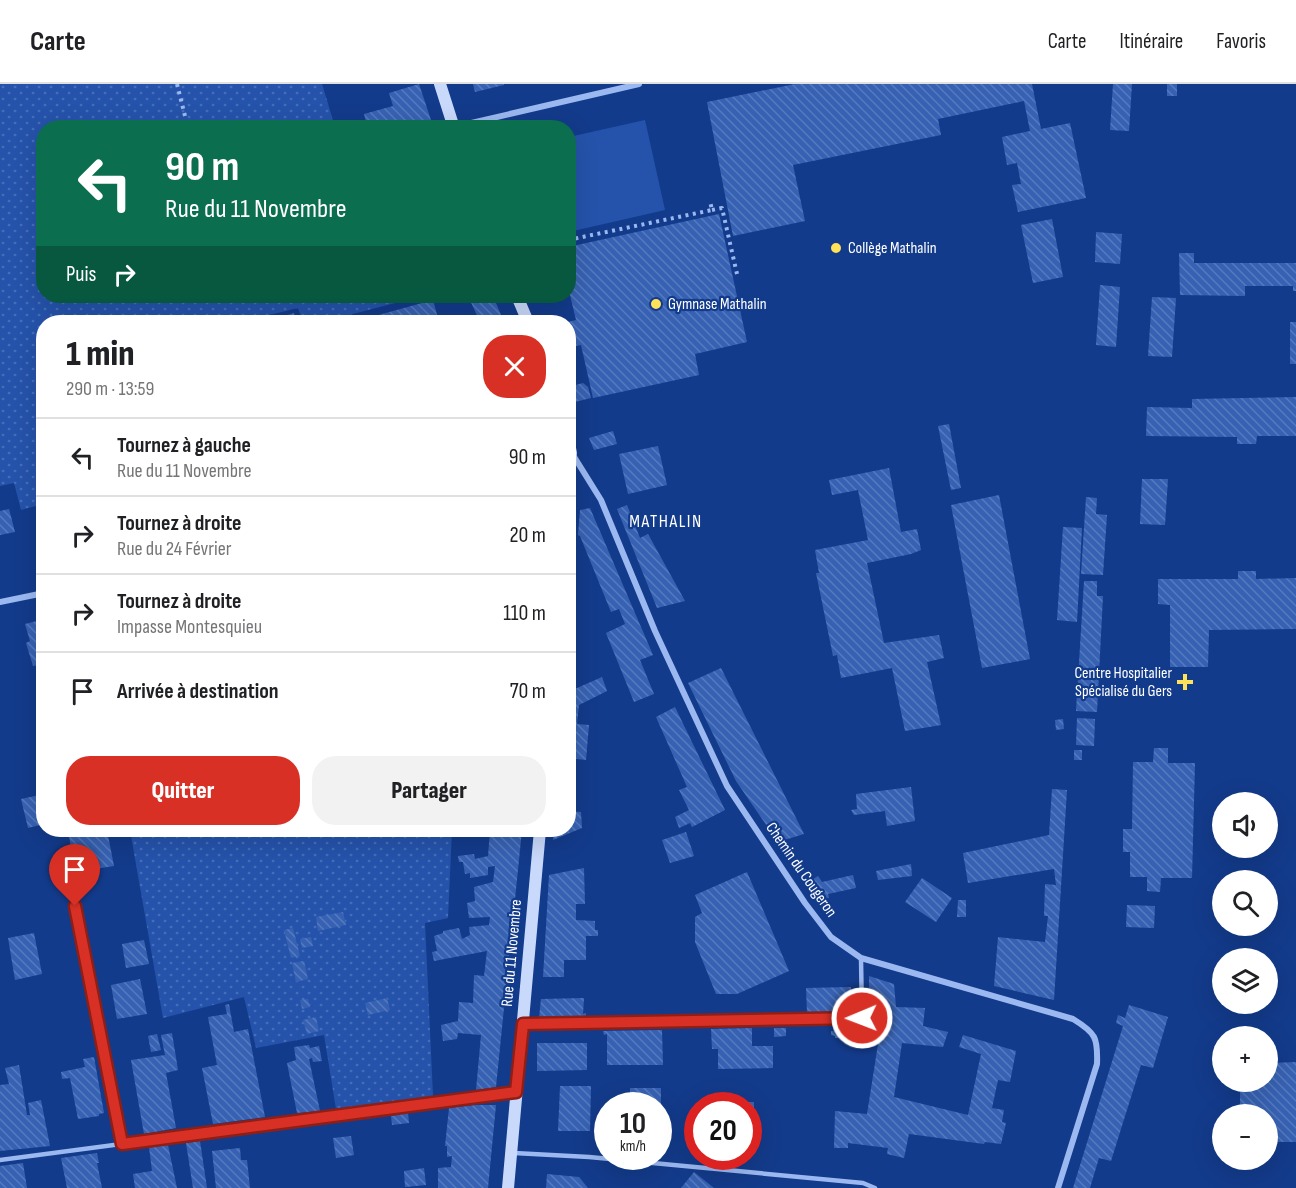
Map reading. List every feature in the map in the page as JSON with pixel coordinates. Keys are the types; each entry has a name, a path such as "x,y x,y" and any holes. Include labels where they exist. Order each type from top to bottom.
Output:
{"main road":[{"path":"440,84 452,120"},
{"name":"Rue du 11 Novembre","path":"508,1188 539,837"}],"street":[{"path":"484,120 639,84"},
{"name":"Chemin du Cougeron","path":"576,461 601,501 655,631 727,786 805,903 831,937 861,958 1073,1019 1089,1028 1097,1044 1097,1064 1058,1188"},
{"path":"0,602 36,595"}],"lane":[{"path":"71,886 122,1144"},
{"path":"523,1024 862,1018 861,958"},
{"path":"0,1160 516,1092"},
{"path":"511,1152 590,1156 863,1183 875,1188"}],"path":[{"path":"177,84 186,120"},
{"path":"710,201 712,210"},
{"path":"576,238 722,208 737,274"}],"shaded area":[{"path":"0,84 322,84 333,120 36,120 36,303 395,303 349,315 300,315 298,308 270,315 36,315 36,506 21,510 14,483 0,486"},
{"path":"645,120 665,210 576,230 576,135"},
{"path":"131,837 452,837 448,918 425,923 433,1096 336,1109 324,1035 256,1048 244,997 163,1018"}],"building":[{"path":"419,84 431,120 366,120 364,114 393,106 389,93"},
{"path":"473,84 504,84 504,85 475,92"},
{"path":"795,84 1032,84 1041,129 1070,123 1086,198 1018,212 1012,185 1021,184 1017,163 1007,165 1002,137 1030,131 1024,101 938,119 941,135 793,165 805,221 733,236 707,102"},
{"path":"1113,84 1132,84 1129,131 1110,130"},
{"path":"1167,84 1177,84 1177,96 1167,96"},
{"name":"Gymnase Mathalin","path":"719,214 747,342 695,354 699,375 593,398 581,345 576,346 576,315 572,303 576,303 576,245"},
{"path":"1052,219 1063,277 1033,283 1021,225"},
{"path":"1096,232 1122,234 1120,264 1095,262"},
{"path":"1179,253 1194,253 1194,263 1296,263 1296,291 1293,291 1293,286 1245,286 1245,296 1180,295"},
{"path":"1100,285 1120,287 1116,347 1096,345"},
{"path":"1152,297 1176,298 1172,357 1148,356"},
{"path":"422,303 434,303 437,315 378,315"},
{"path":"471,303 496,303 501,315 477,315"},
{"path":"1290,322 1296,322 1296,364 1290,364"},
{"path":"583,383 588,387 591,398 576,402 576,385"},
{"path":"1296,397 1296,436 1257,436 1256,444 1237,444 1237,437 1146,436 1147,407 1192,408 1192,399"},
{"path":"949,424 961,488 951,490 938,426"},
{"path":"613,431 617,444 594,450 589,438"},
{"path":"658,446 667,485 628,494 619,454"},
{"path":"889,468 901,532 917,529 921,550 867,563 884,643 939,635 944,658 927,662 941,725 905,731 892,668 841,678 837,655 833,656 816,573 819,573 815,550 868,540 858,490 832,495 829,480"},
{"path":"1142,479 1168,479 1165,525 1140,524"},
{"path":"999,495 1030,659 982,668 951,505"},
{"path":"1086,497 1097,498 1096,514 1107,515 1103,575 1081,574"},
{"path":"627,505 640,538 648,534 685,601 657,608 617,509"},
{"path":"590,508 653,655 640,660 654,694 634,702 606,633 625,624 619,609 611,612 578,535 580,510"},
{"path":"9,509 15,532 0,535 0,511"},
{"path":"1063,527 1082,528 1077,622 1057,620"},
{"path":"1238,571 1256,571 1256,579 1296,578 1296,629 1209,630 1208,667 1170,667 1170,605 1158,604 1158,579 1238,579"},
{"path":"1084,581 1097,581 1097,596 1103,596 1097,712 1076,711"},
{"path":"36,621 36,665 33,666 26,643 30,641 25,624"},
{"path":"721,668 804,834 778,842 736,781 688,683"},
{"path":"602,677 607,691 579,705 577,724 589,725 586,760 576,759 576,688"},
{"path":"675,707 725,810 692,827 690,823 679,828 675,817 689,810 679,790 687,787 656,717"},
{"path":"1077,718 1095,719 1094,746 1076,745"},
{"path":"1063,719 1064,729 1056,730 1055,720"},
{"path":"1154,748 1168,748 1168,763 1195,763 1192,878 1161,878 1160,892 1147,891 1147,877 1130,877 1130,852 1123,852 1123,829 1132,829 1133,762 1153,762"},
{"path":"1074,750 1082,750 1082,760 1074,760"},
{"path":"911,787 915,821 887,826 885,811 854,815 851,810 857,809 856,794"},
{"path":"1052,789 1067,790 1054,1000 994,986 998,937 1045,942 1048,916 1044,916 1045,884 1056,885 1054,869 968,883 963,853 1049,835"},
{"path":"36,796 36,826 28,828 21,799"},
{"path":"576,812 581,812 582,828 576,830"},
{"path":"686,832 694,856 670,863 662,840"},
{"path":"69,837 108,837 114,866 82,871 78,847 71,848"},
{"path":"489,837 521,837 496,1087 476,1090 481,1035 458,1033 457,1039 443,1041 441,1025 458,1021 459,1002 473,1003 474,975 484,976 487,951 434,961 432,952 437,951 434,936 443,931 459,928 462,939 470,935 469,927 489,925 490,917 469,918 467,903 475,901 474,887 493,882 495,866 488,867 488,875 470,878 470,873 465,874 463,862 459,862 458,856 474,854 475,859 488,856"},
{"path":"911,864 912,876 878,880 876,871"},
{"path":"584,868 585,904 576,904 576,920 595,921 598,936 586,936 586,960 564,960 564,977 543,977 549,875"},
{"path":"747,872 789,971 737,994 716,994 695,942 695,917 702,913 695,895"},
{"path":"853,875 856,888 828,894 829,898 818,900 807,883 818,876 822,882"},
{"path":"922,878 952,898 936,922 905,902"},
{"path":"958,900 966,900 966,917 957,917"},
{"path":"1127,905 1155,906 1154,928 1126,927"},
{"path":"343,912 346,925 318,931 316,917"},
{"path":"293,928 300,956 291,958 284,930"},
{"path":"34,933 42,974 15,980 8,938"},
{"path":"311,937 313,946 302,948 300,939"},
{"path":"144,940 149,964 126,968 122,944"},
{"path":"304,961 308,979 296,982 292,963"},
{"path":"869,976 894,984 896,1007 925,1008 923,1026 948,1032 943,1047 902,1043 894,1097 968,1115 981,1054 959,1047 963,1035 1016,1051 1010,1082 998,1080 992,1108 1004,1110 1002,1122 1006,1123 1001,1144 985,1142 984,1144 909,1134 904,1158 887,1154 888,1148 848,1143 848,1148 834,1148 835,1111 867,1114 881,1025 880,992 869,991"},
{"path":"140,979 147,1014 117,1019 111,985"},
{"path":"851,987 852,1012 807,1013 806,988"},
{"path":"387,998 390,1010 368,1015 365,1003"},
{"path":"584,998 583,1014 586,1013 586,1018 539,1018 541,999"},
{"path":"308,999 310,1007 302,1009 300,1000"},
{"path":"229,1004 234,1032 248,1029 265,1117 213,1124 202,1068 217,1065 208,1017 227,1014 225,1005"},
{"path":"1129,1005 1168,1017 1153,1068 1141,1065 1111,1161 1099,1158 1090,1188 1073,1188 1123,1026 1116,1023 1118,1015 1125,1018"},
{"path":"316,1017 319,1031 307,1034 303,1020"},
{"path":"858,1026 858,1038 835,1038 831,1035 835,1027"},
{"path":"752,1028 752,1046 773,1046 773,1068 718,1069 718,1049 712,1049 711,1029"},
{"path":"774,1028 786,1028 786,1036 774,1037"},
{"path":"662,1030 663,1065 607,1065 607,1034 604,1035 603,1031"},
{"path":"172,1033 178,1070 166,1073 176,1128 144,1134 131,1060 165,1055 161,1035"},
{"path":"157,1034 161,1050 151,1052 148,1036"},
{"path":"537,1043 587,1043 587,1070 537,1071"},
{"path":"309,1045 310,1048 319,1046 322,1061 313,1062 312,1058 309,1059 320,1111 297,1113 287,1063 296,1060 294,1047"},
{"path":"94,1057 104,1113 78,1119 70,1078 62,1079 61,1072 85,1067 83,1059"},
{"path":"1296,1062 1296,1142 1278,1142 1278,1104 1240,1104 1240,1092 1278,1092 1278,1063"},
{"path":"19,1065 27,1115 30,1115 28,1103 41,1100 50,1146 0,1151 0,1085 9,1084 5,1068"},
{"path":"560,1086 591,1086 590,1131 558,1131"},
{"path":"630,1088 661,1088 661,1092 630,1092"},
{"path":"496,1105 488,1188 438,1188 438,1168 451,1167 452,1156 447,1157 447,1146 445,1146 449,1108"},
{"path":"408,1113 409,1123 392,1125 391,1116"},
{"path":"351,1136 354,1155 336,1158 333,1138"},
{"path":"200,1141 207,1188 193,1188 186,1143"},
{"path":"168,1145 177,1188 135,1188 133,1174 152,1171 149,1147"},
{"path":"240,1148 241,1160 247,1160 250,1188 216,1188 212,1151"},
{"path":"97,1153 102,1188 67,1188 61,1158"},
{"path":"23,1163 27,1188 0,1188 0,1166"},
{"path":"424,1168 426,1185 405,1187 404,1171"},
{"path":"694,1172 714,1188 681,1188"},
{"path":"547,1174 579,1177 588,1188 546,1188"}],"place":[{"name":"Collège Mathalin","path":"836,248"},
{"name":"Gymnase Mathalin","path":"656,304"},
{"name":"Centre Hospitalier Spécialisé du Gers","path":"1185,682"}],"district":[{"name":"MATHALIN","path":"666,521"}],"route":[{"path":"75,906 122,1144 516,1092 523,1024 862,1018"}]}
